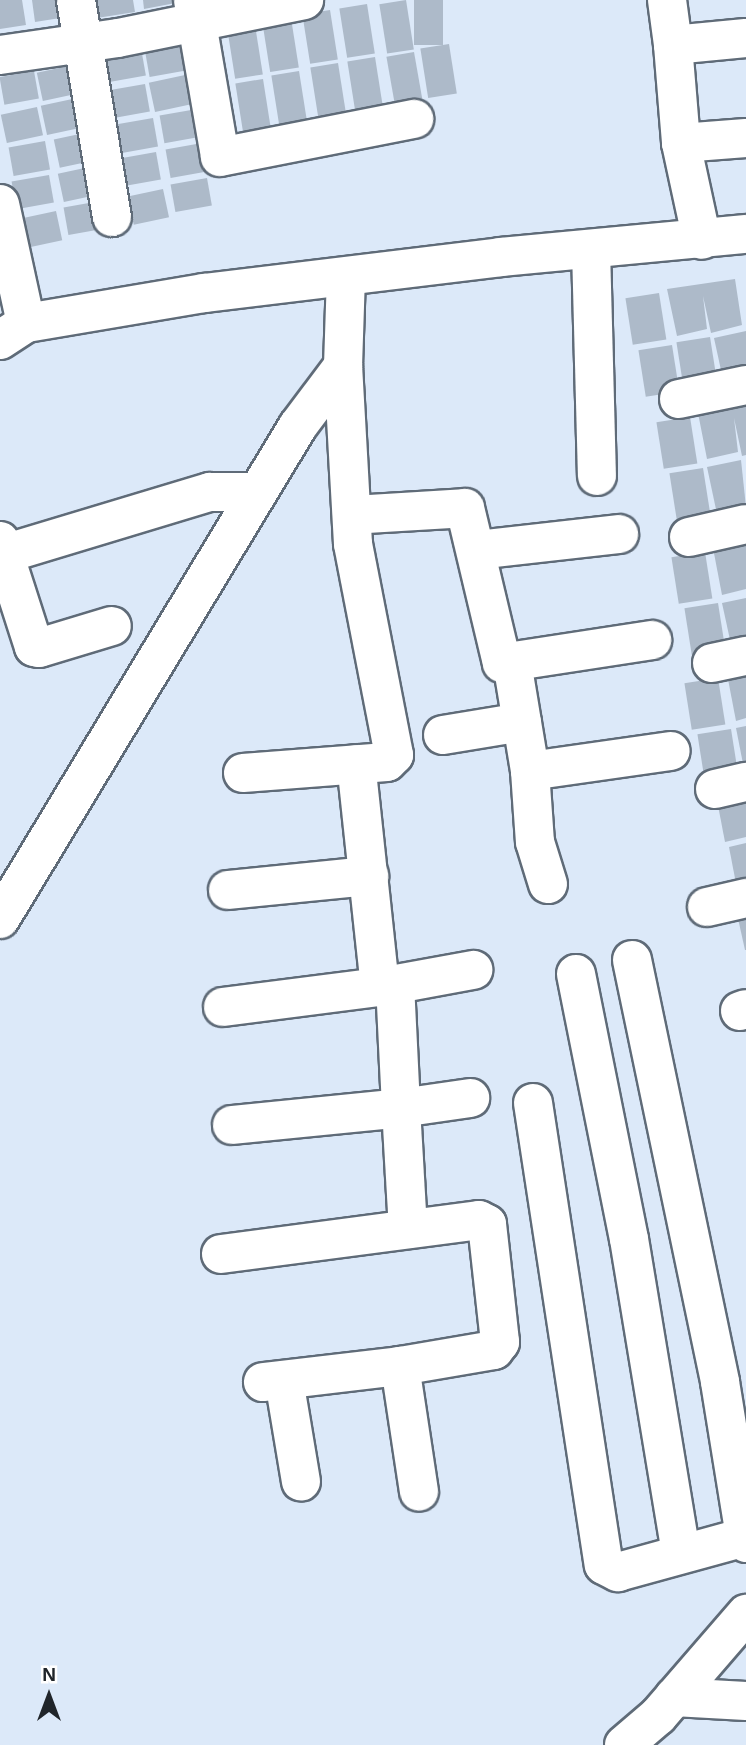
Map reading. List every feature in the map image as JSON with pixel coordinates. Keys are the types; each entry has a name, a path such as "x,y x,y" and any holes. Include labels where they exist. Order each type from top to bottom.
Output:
{"street":[{"path":"76,0 112,218"},
{"path":"0,55 83,43 195,11 304,0"},
{"path":"667,0 681,143 702,240"},
{"path":"195,11 220,157 415,119"},
{"path":"673,45 746,38"},
{"path":"681,143 746,138"},
{"path":"0,204 13,332 204,293 501,257 746,234"},
{"path":"591,249 597,476"},
{"path":"243,773 387,762 394,755 353,544 343,366 346,277"},
{"path":"0,919 298,426 343,366"},
{"path":"679,399 746,386"},
{"path":"112,626 39,649 34,647 2,547 210,492 258,492"},
{"path":"352,515 460,506 468,512 502,663 652,640"},
{"path":"689,537 746,524"},
{"path":"477,550 619,534"},
{"path":"512,662 530,771 535,842 548,884"},
{"path":"443,735 522,722"},
{"path":"530,771 671,751"},
{"path":"356,764 401,1108 408,1229"},
{"path":"228,890 369,876"},
{"path":"707,907 746,898"},
{"path":"533,1103 604,1565 618,1572 681,1554 746,1540 720,1382 632,960"},
{"path":"223,1007 387,986 473,970"},
{"path":"576,974 629,1238 681,1554"},
{"path":"232,1125 401,1108 470,1098"},
{"path":"221,1254 479,1220 486,1224 500,1342 494,1350 400,1366 274,1381 301,1482"},
{"path":"400,1366 419,1492"},
{"path":"624,1745 674,1697 746,1614"},
{"path":"674,1697 746,1701"}],"building":[{"path":"0,0 22,0 26,25 0,29"},
{"path":"32,0 71,0 73,16 35,22"},
{"path":"95,0 133,0 135,12 97,18"},
{"path":"143,0 186,0 186,1 144,9"},
{"path":"406,0 414,49 387,54 379,4"},
{"path":"414,0 443,0 443,45 414,45"},
{"path":"367,4 375,53 347,58 339,8"},
{"path":"330,10 338,59 310,64 302,14"},
{"path":"291,18 299,67 270,72 262,23"},
{"path":"255,25 263,74 235,79 227,29"},
{"path":"181,42 186,71 150,77 145,48"},
{"path":"449,44 457,93 428,98 420,49"},
{"path":"141,48 146,76 109,82 105,54"},
{"path":"414,52 423,102 395,107 386,57"},
{"path":"375,57 383,106 355,111 347,61"},
{"path":"338,63 346,112 318,117 310,67"},
{"path":"73,65 79,93 43,101 37,73"},
{"path":"34,71 39,99 4,105 0,77"},
{"path":"299,71 307,121 279,126 271,75"},
{"path":"185,75 191,104 155,112 149,83"},
{"path":"263,79 271,128 243,133 235,83"},
{"path":"145,84 150,112 112,118 108,91"},
{"path":"77,98 83,127 47,135 41,106"},
{"path":"37,107 43,135 7,143 1,115"},
{"path":"197,109 202,137 164,143 160,116"},
{"path":"153,118 158,147 121,153 116,125"},
{"path":"89,132 95,160 60,168 54,139"},
{"path":"45,141 50,170 14,176 9,147"},
{"path":"202,143 207,172 171,178 166,149"},
{"path":"156,152 161,180 124,186 120,158"},
{"path":"94,166 100,194 64,202 58,174"},
{"path":"49,175 54,203 16,209 12,182"},
{"path":"207,178 212,206 175,212 171,184"},
{"path":"163,189 169,217 134,225 128,196"},
{"path":"100,201 105,229 68,235 64,207"},
{"path":"56,211 62,240 26,248 20,219"},
{"path":"735,279 742,325 711,333 703,296 707,329 677,336 667,289"},
{"path":"659,293 666,339 633,345 625,298"},
{"path":"746,331 746,379 724,384 714,338"},
{"path":"710,337 717,383 684,389 676,342"},
{"path":"672,345 679,391 646,397 638,350"},
{"path":"731,406 732,409 746,406 746,455 742,456 734,418 738,452 707,459 698,413"},
{"path":"690,417 697,463 664,469 656,422"},
{"path":"741,460 746,507 717,514 707,467"},
{"path":"703,468 710,514 677,520 669,473"},
{"path":"746,541 746,589 722,595 713,548"},
{"path":"705,552 712,598 679,604 671,557"},
{"path":"746,598 746,646 732,649 722,603"},
{"path":"718,603 725,649 692,655 684,608"},
{"path":"746,670 746,718 736,721 727,674"},
{"path":"718,678 725,724 692,730 684,683"},
{"path":"746,726 746,774 745,774 736,728"},
{"path":"731,729 738,775 705,781 697,734"},
{"path":"746,789 746,837 725,842 716,795"},
{"path":"746,843 746,892 738,894 729,847"},
{"path":"746,903 746,950 745,950 735,905"}]}
